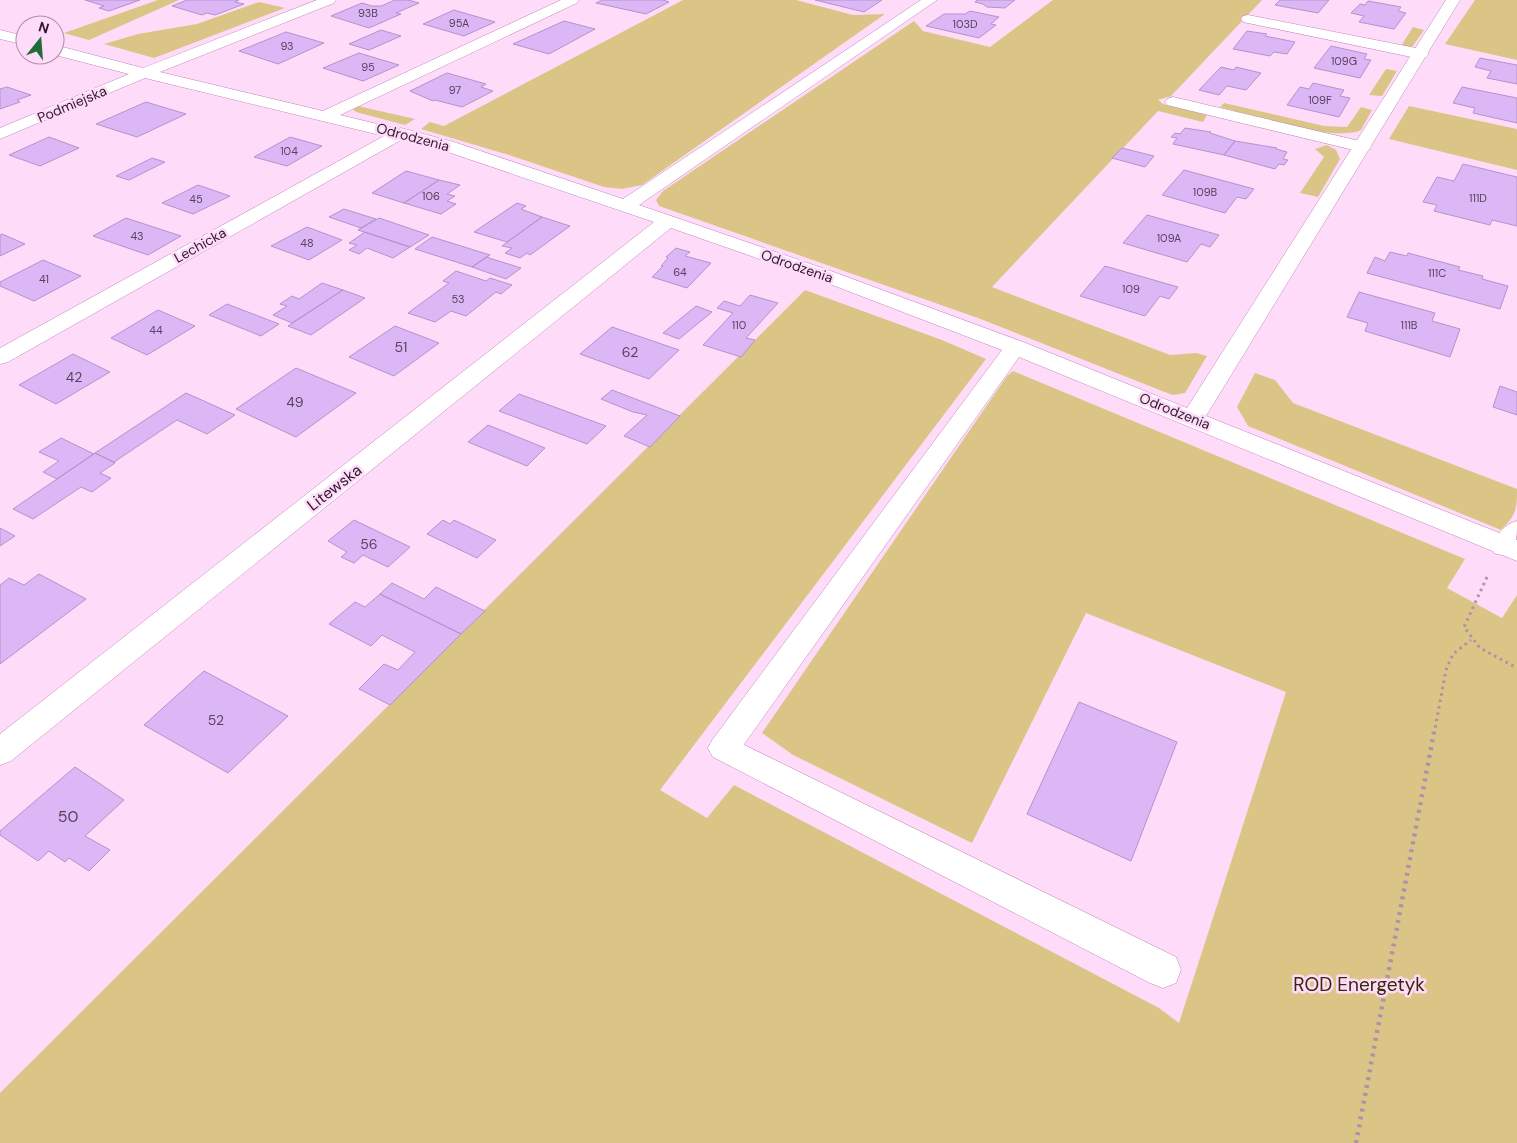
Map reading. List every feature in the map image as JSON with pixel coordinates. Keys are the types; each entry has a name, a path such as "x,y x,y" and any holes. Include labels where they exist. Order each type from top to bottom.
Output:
{"street":[{"name":"Podmiejska","path":"0,134 144,73 329,0"},
{"path":"325,116 572,0"},
{"path":"625,206 930,0"},
{"path":"1193,418 1453,0"},
{"path":"1248,19 1421,54"},
{"path":"0,34 15,38"},
{"name":"Odrodzenia","path":"65,53 448,146 821,274 1015,347 1513,542"},
{"path":"1173,102 1362,147"},
{"name":"Lechicka","path":"0,358 401,133"},
{"name":"Litewska","path":"0,752 668,221"},
{"path":"1015,347 724,748 1163,970"}],"path":[{"path":"1513,542 1474,602 1464,627 1471,640 1486,653 1517,668"},
{"path":"1356,1143 1446,670 1453,654 1471,640"}],"green space":[{"path":"158,0 179,0 89,40 65,33"},
{"path":"683,0 796,0 853,15 885,14 642,185 622,189 604,187 509,155 421,129 430,122 444,126"},
{"path":"1053,0 1262,0 1171,96 1158,100 1163,104 1207,115 1203,122 1158,111 992,287 1170,355 1196,353 1207,356 1185,393 1173,395 978,318 659,206 656,200 663,191 914,21 923,31 990,47"},
{"path":"1475,0 1517,0 1517,60 1445,44"},
{"path":"259,2 285,8 154,58 104,44 138,34 197,24"},
{"path":"1413,27 1424,30 1412,47 1401,46"},
{"path":"1386,69 1397,71 1382,96 1369,95"},
{"path":"1224,103 1324,126 1347,127 1361,107 1372,110 1361,130 1349,133 1333,133 1292,126 1220,107"},
{"path":"358,106 415,119 405,125 356,112 353,109"},
{"path":"1409,106 1517,129 1517,170 1389,139"},
{"path":"1327,145 1336,150 1340,159 1318,197 1300,193 1324,157 1315,149"},
{"name":"ROD Energetyk","path":"805,290 942,340 986,359 660,790 707,818 734,785 1159,1008 1179,1023 1286,692 1086,613 972,843 793,755 762,733 1007,376 1013,371 1465,559 1447,588 1502,618 1517,595 1517,1143 0,1143 0,1093"},
{"path":"1255,373 1275,380 1293,403 1517,489 1517,502 1513,516 1501,530 1248,426 1237,407"}],"building":[{"path":"85,0 140,0 109,11 99,8 104,6"},
{"path":"187,0 239,0 235,2 244,4 215,15 207,13 202,15 172,6"},
{"path":"395,0 408,0 419,3 396,13 401,14 369,28 331,16 362,3 381,6"},
{"path":"602,0 663,0 669,2 646,14 596,3"},
{"path":"815,0 882,0 864,12"},
{"path":"977,0 1015,0 1005,8 987,7 975,2"},
{"path":"1280,0 1329,0 1318,13 1275,5"},
{"path":"1368,1 1401,7 1398,11 1406,13 1394,29 1359,22 1364,16 1351,13 1360,4 1365,5"},
{"path":"454,10 495,22 464,36 423,24"},
{"path":"970,11 999,17 991,24 996,25 979,38 926,26 944,14 965,14"},
{"path":"564,21 595,29 549,54 513,44"},
{"path":"381,30 401,36 369,50 349,44"},
{"path":"1247,31 1267,34 1265,36 1295,42 1287,54 1274,52 1270,56 1233,49"},
{"path":"286,32 324,43 278,64 239,51"},
{"path":"1331,46 1367,54 1364,59 1371,60 1360,78 1314,68"},
{"path":"359,53 399,65 363,81 323,68"},
{"path":"1480,58 1517,65 1517,84 1487,78 1491,71 1475,67"},
{"path":"1221,67 1234,70 1236,67 1261,73 1246,90 1227,86 1219,95 1199,90"},
{"path":"447,73 486,84 481,87 493,91 462,107 433,101 410,91"},
{"path":"1313,83 1344,90 1340,96 1350,98 1339,117 1287,105 1300,87 1309,89"},
{"path":"7,87 31,95 17,100 20,102 0,109 0,89"},
{"path":"1462,87 1517,98 1517,123 1473,113 1475,108 1453,103"},
{"path":"146,102 186,114 137,137 96,124"},
{"path":"1185,128 1211,132 1235,141 1224,155 1173,144 1177,138 1171,137 1175,133 1180,134"},
{"path":"49,137 79,148 40,166 9,155"},
{"path":"290,137 322,146 287,166 254,157"},
{"path":"1235,141 1277,148 1287,152 1283,159 1288,160 1284,165 1279,164 1275,169 1224,155"},
{"path":"1122,148 1154,156 1145,167 1112,158"},
{"path":"152,158 165,162 129,180 116,176"},
{"path":"1463,164 1517,177 1517,226 1492,220 1490,225 1434,211 1437,205 1423,202 1437,177 1454,181"},
{"path":"1184,170 1254,189 1246,199 1237,197 1225,213 1162,195"},
{"path":"406,171 439,180 404,203 372,193"},
{"path":"439,180 460,185 447,194 455,196 447,201 456,204 441,214 404,203"},
{"path":"198,185 230,196 193,214 162,203"},
{"path":"517,203 526,206 521,209 542,217 507,242 474,232"},
{"path":"344,209 376,219 361,228 329,217"},
{"path":"1147,215 1219,235 1210,247 1201,244 1187,262 1123,243"},
{"path":"542,217 570,226 530,255 527,253 520,258 505,253 512,248 502,246"},
{"path":"126,218 181,236 148,255 93,236"},
{"path":"379,218 429,235 410,247 358,230"},
{"path":"307,227 342,240 309,260 271,246"},
{"path":"365,232 410,247 393,258 367,248 359,254 349,250 357,245 349,243"},
{"path":"2,234 25,244 0,256 0,235"},
{"path":"432,237 490,255 472,267 415,249"},
{"path":"676,248 690,252 685,256 711,263 687,288 652,277 663,266 661,266 668,258 666,257"},
{"path":"1390,252 1407,256 1408,253 1460,267 1458,270 1483,276 1482,279 1508,286 1500,309 1367,273 1375,257 1385,261"},
{"path":"486,257 521,268 506,279 472,267"},
{"path":"43,260 81,276 34,301 0,286 0,282"},
{"path":"1105,266 1178,287 1169,299 1160,296 1145,316 1080,296"},
{"path":"456,271 486,281 490,278 512,285 501,294 496,292 466,316 451,311 435,322 408,313 449,283 443,281"},
{"path":"322,283 343,290 292,323 273,315 287,306 280,304 292,296 299,299"},
{"path":"343,290 365,298 311,335 288,326"},
{"path":"1359,292 1435,313 1432,321 1460,329 1450,357 1365,331 1368,323 1347,317"},
{"path":"750,295 778,303 746,338 755,340 741,357 703,345 733,313 717,308 724,301 740,306"},
{"path":"227,304 279,324 261,336 209,315"},
{"path":"696,306 712,312 679,339 663,333"},
{"path":"158,310 195,326 147,355 111,338"},
{"path":"395,326 439,343 394,376 349,357"},
{"path":"612,327 679,350 649,379 580,354"},
{"path":"73,354 110,372 56,404 19,385"},
{"path":"296,368 356,393 296,437 236,409"},
{"path":"1500,386 1517,392 1517,415 1493,407"},
{"path":"612,390 680,416 650,447 624,436 647,415 633,412 601,399"},
{"path":"186,393 235,415 207,434 177,420 114,462 95,453"},
{"path":"519,394 606,426 587,444 499,411"},
{"path":"488,425 545,448 527,466 468,442"},
{"path":"61,438 94,454 57,479 43,472 59,461 39,452"},
{"path":"95,453 115,463 100,473 111,478 92,492 81,487 33,519 13,509"},
{"path":"354,520 410,547 388,567 363,555 354,563 341,557 347,552 328,541"},
{"path":"443,520 450,524 454,520 496,540 477,558 427,534"},
{"path":"0,528 15,536 0,546"},
{"path":"39,574 86,599 0,664 0,585 9,578 24,585"},
{"path":"392,583 424,599 436,587 485,611 461,634 380,594"},
{"path":"380,594 461,634 390,705 359,689 384,664 398,670 415,652 382,635 371,646 329,624 355,602 365,607"},
{"path":"204,671 288,716 228,773 144,725"},
{"path":"1079,702 1177,742 1131,861 1027,814"},
{"path":"75,767 124,800 85,836 110,850 89,871 69,858 65,862 49,851 38,861 0,835 0,831"}]}
